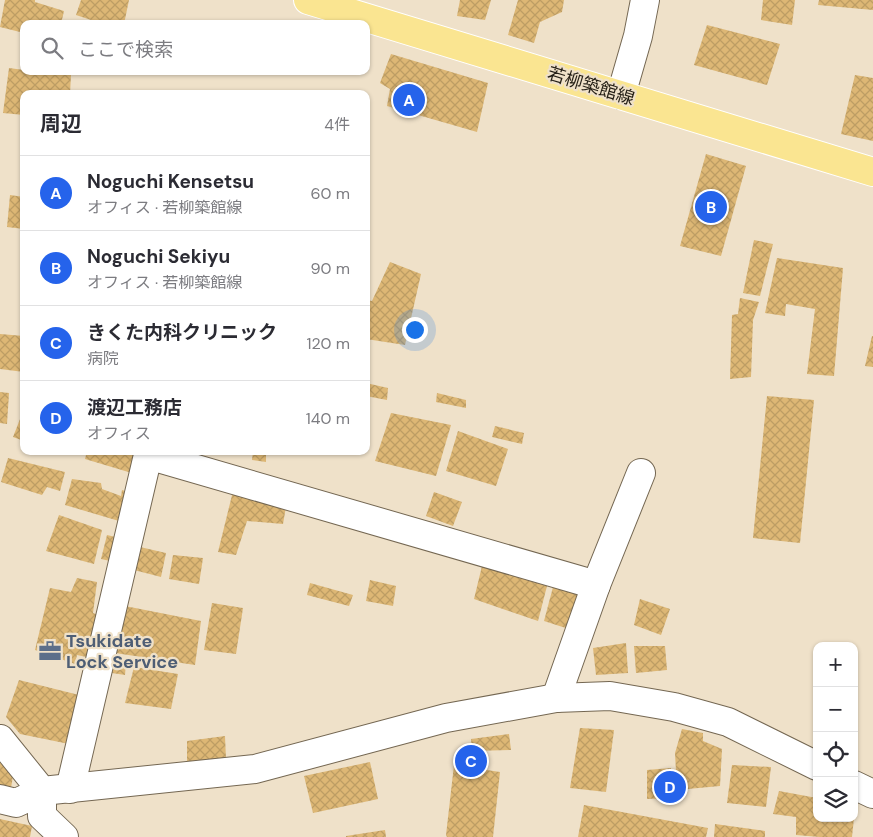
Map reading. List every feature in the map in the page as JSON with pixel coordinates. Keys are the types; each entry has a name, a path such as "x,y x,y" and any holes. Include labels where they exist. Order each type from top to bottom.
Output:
{"main road":[{"name":"若柳築館線","path":"308,0 873,172"}],"street":[{"path":"622,95 638,36 645,0"},
{"path":"70,789 148,455 596,585"},
{"path":"556,698 596,585 641,473"},
{"path":"0,799 16,803 42,791 255,769 446,718 556,698 610,696 674,706 728,722 813,764"},
{"path":"0,739 42,791 42,816 64,837"},
{"path":"858,787 873,794"}],"building":[{"path":"5,0 35,0 35,2 64,11 62,20 20,20 20,32 0,27"},
{"path":"81,0 129,0 125,20 91,20 76,15"},
{"path":"460,0 491,0 485,20 457,16"},
{"path":"518,0 564,0 562,12 540,22 534,43 508,35"},
{"path":"763,0 795,0 792,25 761,20"},
{"path":"819,0 873,0 873,10 818,5"},
{"path":"707,25 780,44 767,85 694,65"},
{"path":"391,54 488,83 477,132 387,106 390,89 380,83"},
{"path":"9,68 20,69 20,75 71,75 70,90 20,90 20,115 3,113"},
{"path":"855,75 873,78 873,141 841,134"},
{"path":"706,154 746,166 721,256 680,246"},
{"path":"10,195 20,196 20,229 7,227"},
{"path":"754,240 773,244 760,296 743,293"},
{"path":"777,258 843,268 834,376 807,374 815,309 786,304 785,316 765,313"},
{"path":"390,262 421,274 405,345 370,340 370,301 372,301"},
{"path":"740,298 759,302 753,320 751,377 730,379 732,315 738,314"},
{"path":"0,334 20,336 20,372 0,369"},
{"path":"873,336 873,367 865,366"},
{"path":"370,384 388,388 387,400 370,397"},
{"path":"0,392 9,393 7,424 0,423"},
{"path":"437,393 466,400 466,408 436,402"},
{"path":"767,396 814,400 800,543 753,538"},
{"path":"391,413 451,425 436,476 375,461"},
{"path":"20,419 20,440 13,437"},
{"path":"495,426 524,433 522,444 492,437"},
{"path":"458,431 508,449 496,486 446,471"},
{"path":"86,455 140,455 135,474 85,459"},
{"path":"253,455 266,455 266,462 252,460"},
{"path":"8,458 65,472 60,491 47,487 42,495 1,482"},
{"path":"72,479 101,483 102,489 121,496 122,490 135,494 119,521 65,505"},
{"path":"234,487 287,501 283,524 247,521 236,555 218,552"},
{"path":"434,492 462,502 453,526 426,516"},
{"path":"59,515 102,530 94,564 46,551"},
{"path":"107,535 124,539 119,563 101,559"},
{"path":"140,547 166,553 161,577 134,570"},
{"path":"173,555 203,558 199,584 169,579"},
{"path":"482,566 547,586 538,621 474,599"},
{"path":"77,578 97,582 93,613 104,617 91,658 77,655 75,664 35,650 50,588 71,592"},
{"path":"370,580 396,586 393,606 366,601"},
{"path":"310,583 353,595 349,606 307,595"},
{"path":"553,587 586,594 575,631 544,621"},
{"path":"640,599 670,609 661,635 634,625"},
{"path":"212,603 243,608 236,654 204,650"},
{"path":"125,606 201,621 195,665 115,653"},
{"path":"626,643 628,673 596,675 593,648"},
{"path":"634,646 665,646 667,670 636,673"},
{"path":"114,662 126,663 125,675 112,673"},
{"path":"134,667 178,674 171,709 125,703"},
{"path":"19,680 87,697 74,745 20,734 6,717"},
{"path":"580,728 614,730 606,792 570,788"},
{"path":"682,729 703,733 703,741 722,749 720,786 677,790 675,753"},
{"path":"509,734 511,750 472,751 471,739"},
{"path":"225,736 226,759 187,762 187,741"},
{"path":"0,761 14,770 11,788 0,786"},
{"path":"370,762 378,799 313,813 304,776"},
{"path":"454,765 500,772 493,837 447,837"},
{"path":"732,765 771,767 766,807 727,803"},
{"path":"671,768 670,798 647,799 647,770"},
{"path":"779,791 813,797 813,822 854,822 852,837 796,835 796,817 773,814"},
{"path":"584,805 708,828 706,837 578,837"},
{"path":"0,819 32,826 30,837 0,837"},
{"path":"715,824 765,831 765,837 714,837"},
{"path":"385,830 386,837 346,837 346,836"}],"place":[{"name":"Noguchi Kensetsu","path":"409,100"},
{"name":"Noguchi Sekiyu","path":"711,207"},
{"name":"Tsukidate Lock Service","path":"50,651"},
{"name":"きくた内科クリニック","path":"471,761"},
{"name":"渡辺工務店","path":"670,787"}]}
